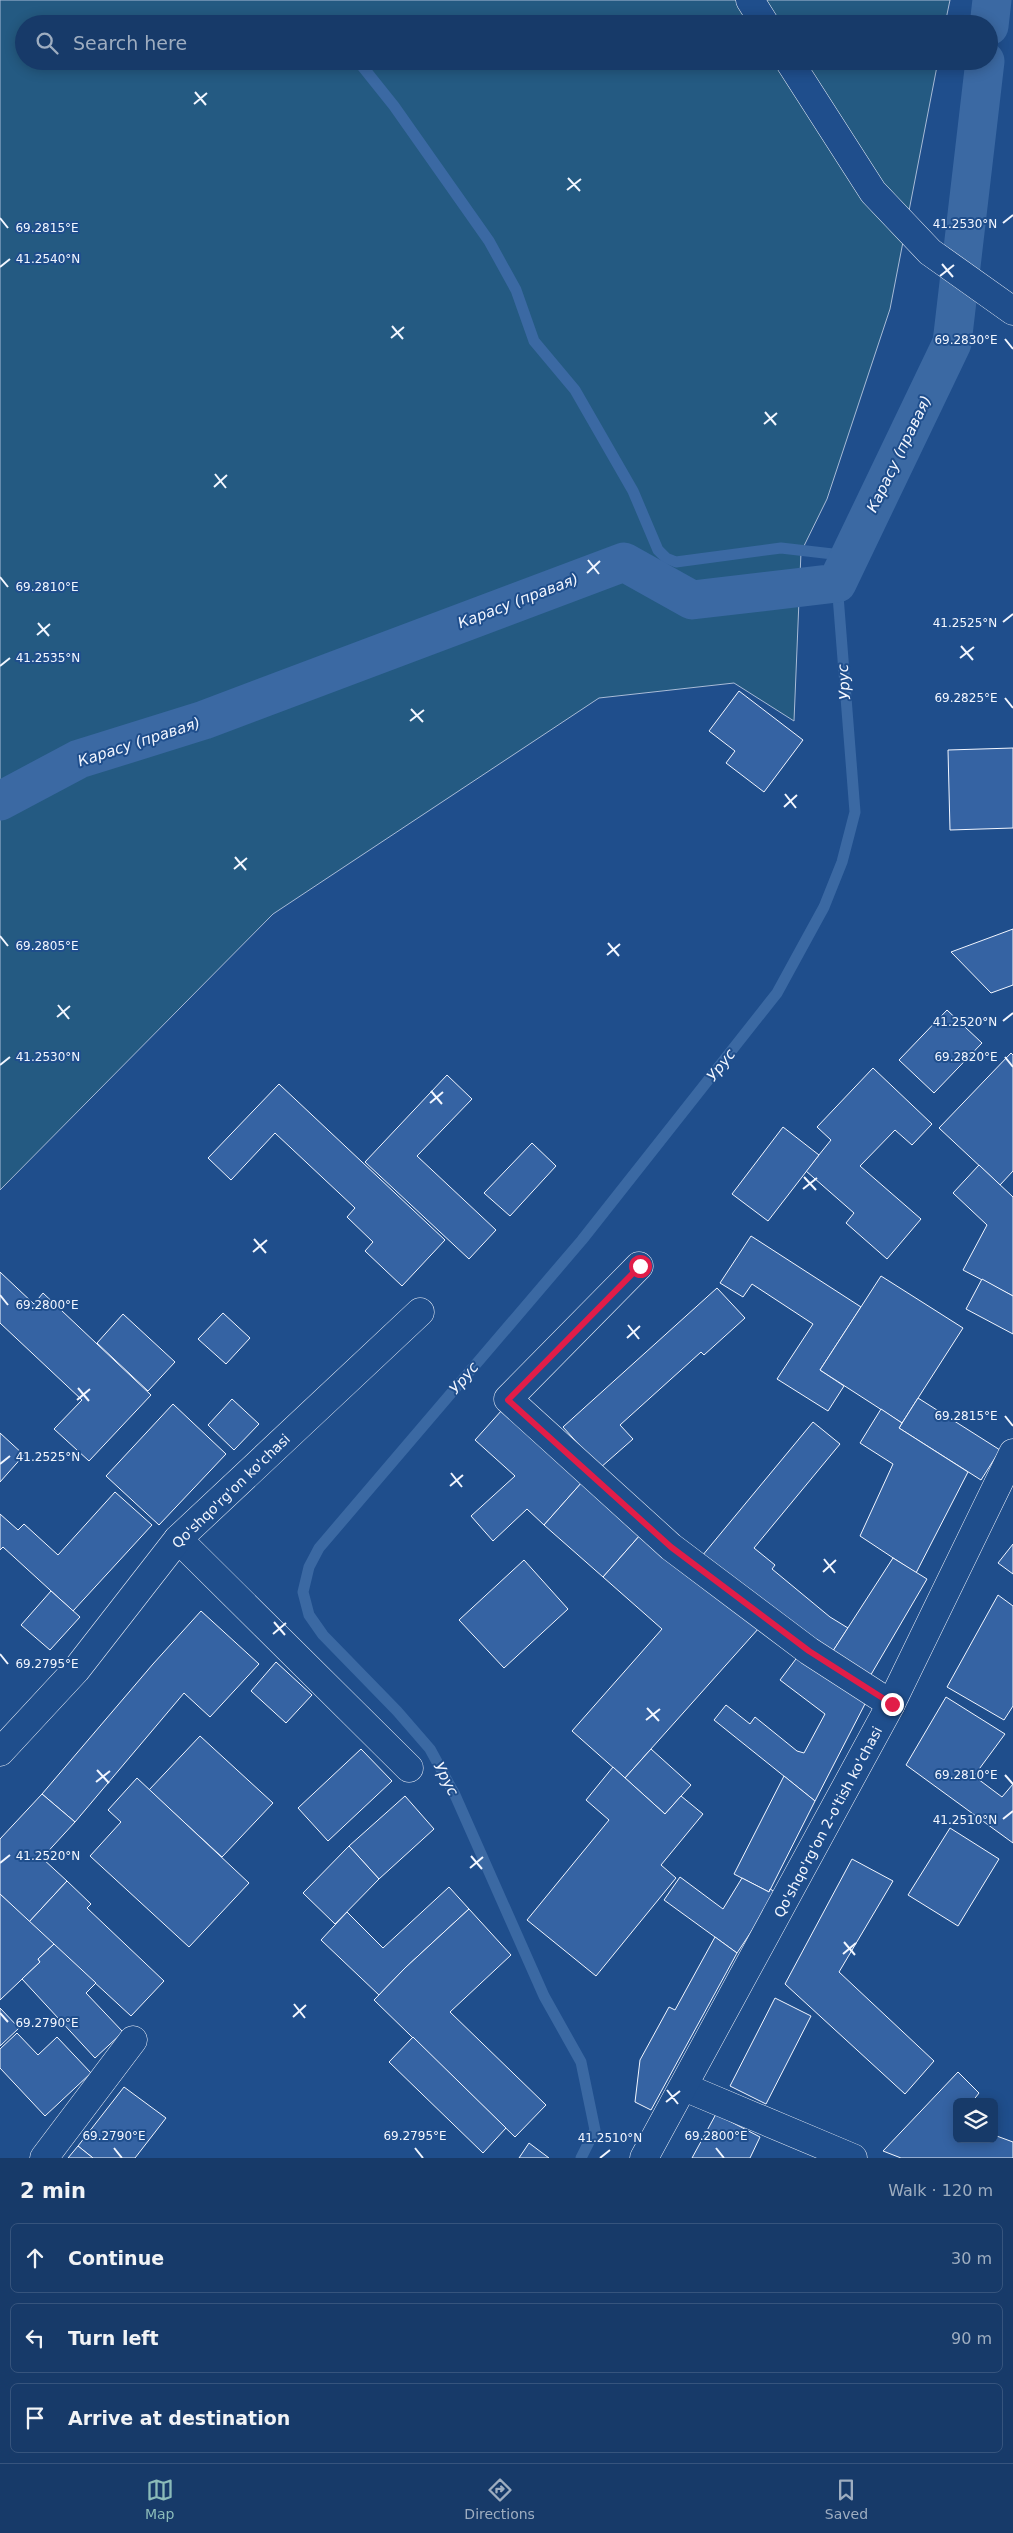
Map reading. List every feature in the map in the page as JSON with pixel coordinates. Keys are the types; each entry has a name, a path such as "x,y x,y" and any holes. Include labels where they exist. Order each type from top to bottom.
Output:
{"street":[{"path":"750,0 759,15"},
{"path":"795,70 873,192 930,252 1013,311"},
{"path":"640,1266 508,1400 671,1547 809,1651 892,1704"},
{"name":"Qo'shqo'rg'on ko'chasi","path":"0,1752 76,1670 178,1539 420,1312"},
{"name":"Qo'shqo'rg'on 2-o'tish ko'chasi","path":"644,2158 892,1704 1013,1453"},
{"path":"178,1539 409,1768"},
{"path":"44,2158 133,2040"},
{"path":"684,2087 853,2158"}],"shaded area":[{"path":"0,0 950,0 947,15 15,15 15,70 936,70 890,309 827,499 801,552 794,721 734,683 599,698 273,914 0,1190"}],"building":[{"path":"739,691 803,740 764,792 726,763 735,751 709,731"},
{"path":"1013,748 1013,828 950,830 948,750"},
{"path":"1013,929 1013,985 991,993 951,952"},
{"path":"947,1010 982,1043 934,1093 899,1060"},
{"path":"1011,1053 1013,1055 1013,1171 1000,1185 939,1128"},
{"path":"873,1068 932,1124 912,1145 895,1130 860,1166 921,1219 887,1259 846,1223 854,1213 806,1171 831,1140 817,1127"},
{"path":"447,1075 472,1099 417,1156 496,1230 469,1259 365,1162"},
{"path":"279,1084 445,1240 402,1286 365,1251 373,1242 347,1217 355,1208 275,1133 231,1180 208,1158"},
{"path":"783,1127 819,1155 768,1221 732,1194"},
{"path":"532,1143 556,1166 510,1216 484,1193"},
{"path":"979,1165 1013,1197 1013,1296 963,1270 987,1225 953,1193"},
{"path":"751,1236 861,1307 820,1370 844,1386 828,1411 777,1379 813,1324 752,1284 743,1297 720,1283"},
{"path":"0,1272 34,1304 43,1293 151,1395 89,1461 54,1429 82,1400 0,1323"},
{"path":"881,1276 963,1328 902,1423 820,1370"},
{"path":"982,1279 1013,1296 1013,1334 966,1309"},
{"path":"717,1288 745,1318 704,1355 701,1352 620,1425 633,1439 600,1468 563,1427"},
{"path":"223,1313 250,1338 226,1364 198,1339"},
{"path":"123,1314 175,1362 148,1391 97,1343"},
{"path":"918,1398 1000,1450 981,1480 899,1428"},
{"path":"232,1399 259,1424 234,1450 208,1425"},
{"path":"173,1404 226,1454 159,1525 106,1476"},
{"path":"881,1409 902,1423 899,1428 968,1472 916,1573 860,1536 893,1464 860,1443"},
{"path":"502,1410 583,1481 544,1525 527,1509 493,1541 471,1516 515,1476 475,1440"},
{"path":"813,1422 840,1444 754,1548 775,1565 772,1569 830,1617 848,1628 831,1654 702,1556"},
{"path":"0,1433 24,1455 0,1482"},
{"path":"583,1481 641,1534 603,1577 544,1525"},
{"path":"115,1492 152,1525 73,1611 3,1547 0,1550 0,1514 18,1530 24,1524 58,1555"},
{"path":"641,1534 759,1628 625,1778 572,1731 662,1629 603,1577"},
{"path":"1013,1544 1013,1574 998,1563"},
{"path":"893,1558 927,1579 869,1678 831,1654"},
{"path":"524,1560 568,1609 504,1668 459,1620"},
{"path":"51,1591 80,1617 50,1650 21,1625"},
{"path":"998,1595 1013,1606 1013,1706 1004,1720 947,1687"},
{"path":"201,1611 259,1664 210,1717 184,1693 75,1822 42,1794"},
{"path":"802,1651 866,1702 815,1801 714,1720 726,1705 750,1724 755,1717 797,1751 804,1753 825,1714 780,1680"},
{"path":"276,1662 312,1695 286,1723 251,1691"},
{"path":"946,1697 1005,1734 974,1776 1002,1797 1013,1784 1013,1843 906,1765"},
{"path":"200,1736 273,1803 222,1857 149,1790"},
{"path":"361,1749 392,1781 328,1841 298,1808"},
{"path":"651,1749 691,1785 665,1814 625,1778"},
{"path":"613,1767 665,1814 681,1796 703,1814 661,1865 676,1878 596,1976 527,1920 609,1820 586,1800"},
{"path":"784,1776 815,1801 769,1892 734,1874"},
{"path":"137,1778 249,1883 189,1947 90,1856 121,1822 108,1810"},
{"path":"42,1794 75,1822 42,1858 67,1881 29,1922 0,1894 0,1839"},
{"path":"405,1796 434,1829 379,1879 349,1846"},
{"path":"950,1828 999,1859 958,1926 908,1895"},
{"path":"349,1846 379,1879 335,1924 303,1893"},
{"path":"852,1859 893,1881 839,1972 934,2061 905,2094 785,1984"},
{"path":"680,1877 723,1909 742,1878 769,1892 770,1889 777,1893 737,1953 664,1900"},
{"path":"67,1881 91,1904 87,1908 164,1981 131,2016 29,1922"},
{"path":"449,1887 469,1909 405,1968 379,1995 321,1940 347,1912 383,1948"},
{"path":"0,1894 54,1944 38,1959 40,1962 0,2000"},
{"path":"469,1909 511,1955 450,2012 546,2105 515,2137 374,2000 405,1968"},
{"path":"715,1937 737,1953 651,2110 635,2102 640,2060 669,2007 675,2010"},
{"path":"54,1944 96,1983 86,1993 123,2032 95,2058 22,1979 40,1962 38,1959"},
{"path":"775,1998 811,2016 766,2104 730,2086"},
{"path":"0,2008 19,2028 0,2046"},
{"path":"17,2033 38,2055 57,2037 91,2073 45,2116 0,2068 0,2049"},
{"path":"413,2037 506,2128 483,2153 389,2062"},
{"path":"958,2072 979,2093 975,2098 953,2098 953,2143 998,2143 998,2136 1013,2142 1013,2158 901,2158 883,2151"},
{"path":"124,2087 166,2118 135,2158 93,2158 78,2146"},
{"path":"716,2114 760,2137 750,2158 692,2158"},
{"path":"529,2143 549,2158 519,2158"},
{"path":"78,2146 93,2158 68,2158"}],"waterway":[{"name":"Карасу (правая)","path":"990,15 992,0"},
{"path":"365,70 394,106 489,241 516,290 534,341 575,390 633,491 658,550 666,558 676,562 781,548 850,556"},
{"name":"Карасу (правая)","path":"0,801 79,759 204,720 624,562 692,600 837,583 952,343 984,70"},
{"name":"Урус","path":"581,2158 595,2130 581,2062 544,1996 455,1795 430,1749 397,1711 323,1635 309,1615 303,1592 309,1567 319,1548 582,1240 777,993 824,907 842,862 855,812 837,583"}],"route":[{"path":"640,1266 508,1400 671,1547 809,1651 892,1704"}]}
